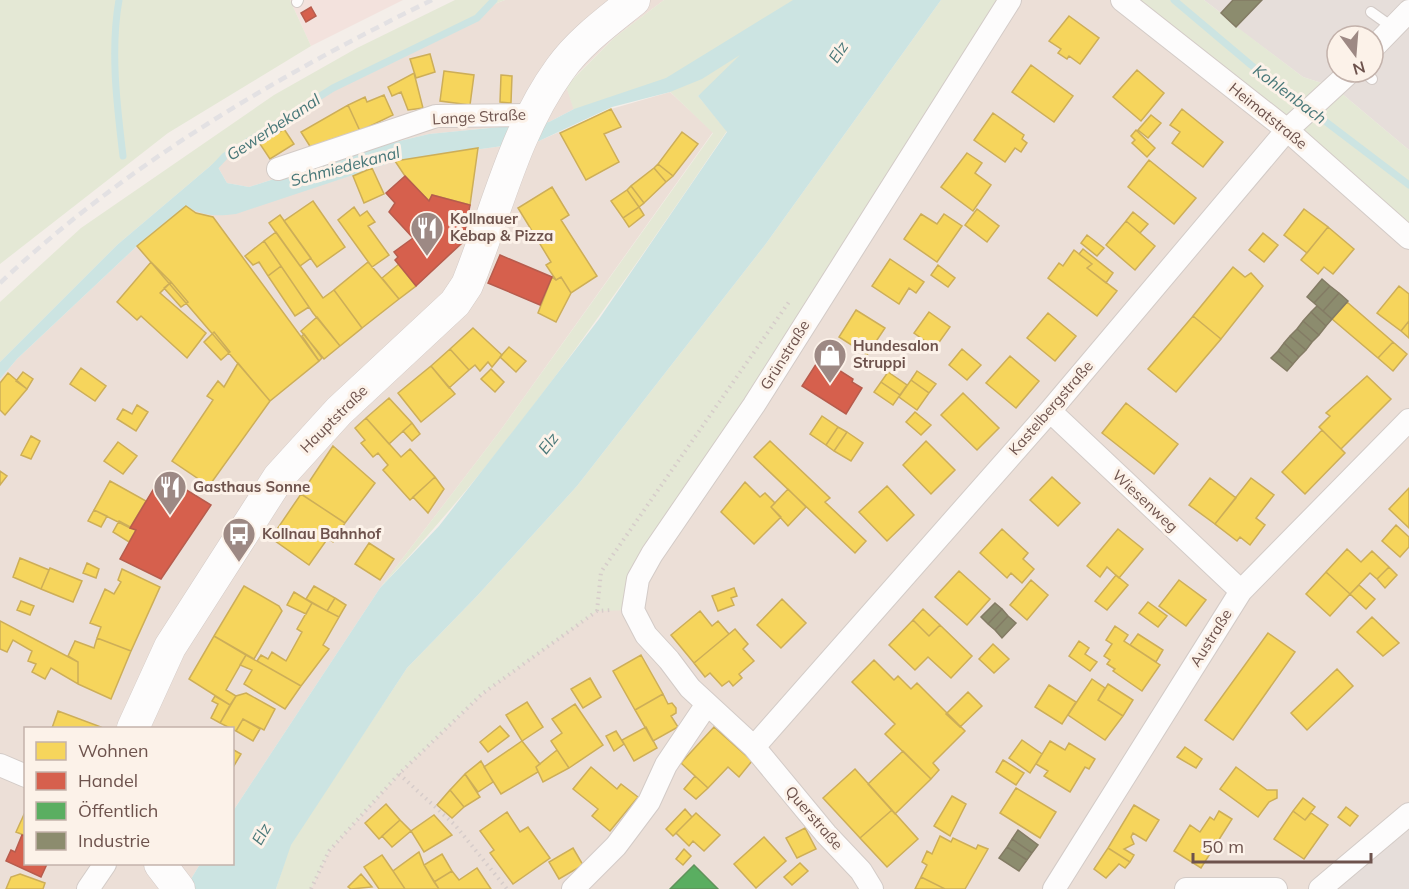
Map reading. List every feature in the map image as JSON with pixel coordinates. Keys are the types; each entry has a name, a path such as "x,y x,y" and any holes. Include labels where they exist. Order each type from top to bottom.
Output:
{"street":[{"name":"Lange Straße","path":"278,169 436,116 533,114 560,68 589,37 634,0"},
{"name":"Grünstraße","path":"754,747 690,688 646,635 633,610 638,579 652,554 754,405 1010,0"},
{"name":"Heimatstraße","path":"1122,0 1290,127 1409,238"},
{"path":"1385,35 1409,11"},
{"name":"Kastelbergstraße","path":"754,747 1050,411 1290,127 1337,84"},
{"name":"Hauptstraße","path":"134,727 170,647 279,477 339,411 455,303 467,285 533,114"},
{"name":"Wiesenweg","path":"1050,411 1241,591"},
{"name":"Austraße","path":"1054,889 1241,591 1409,420"},
{"path":"573,889 616,846 649,802 666,765 707,704"},
{"name":"Querstraße","path":"754,747 825,834 861,872 872,889"},
{"path":"0,765 24,775"},
{"path":"1320,889 1409,814"},
{"path":"88,889 104,865"},
{"path":"161,865 179,889"},
{"path":"1186,889 1275,889"}],"lane":[{"path":"1371,12 1392,27"}],"path":[{"path":"311,889 329,851 399,774 482,694 597,611 601,572 793,296"},
{"path":"399,774 455,825 507,889"}],"shaded area":[{"path":"290,0 403,0 311,46"},
{"path":"505,0 664,0 614,38 566,85 574,109 549,122 429,134 366,149 249,187 227,183 215,162 333,88 477,18 492,5"},
{"path":"1010,0 1122,0 1409,238 1409,814 1320,889 311,889 329,851 399,774 482,694 638,579"},
{"path":"1204,0 1233,0 1221,13"},
{"path":"1262,0 1409,0 1409,150 1334,87 1303,77 1236,27"},
{"path":"670,92 713,132 500,431 380,588 234,809 234,727 24,727 24,865 199,865 185,889 0,889 0,379 17,359 137,246 186,206 324,184 395,161 539,141 611,109"},
{"path":"1409,814 1409,889 1320,889"}],"green space":[{"path":"0,0 290,0 311,46 168,133 0,264"},
{"path":"455,0 505,0 492,5 477,18 333,88 215,162 117,245 0,362 0,302 81,228 274,95 357,48"},
{"path":"664,0 817,0 698,96 727,131 646,250 519,424 428,535 380,588 500,431 713,133 664,86 575,114 566,86 614,38"},
{"path":"941,0 1010,0 652,554 633,610 597,611 482,694 399,774 329,851 311,889 276,889 290,845 407,668 477,596 577,486 765,245"},
{"path":"1122,0 1204,0 1221,13 1233,0 1262,0 1237,27 1303,77 1334,87 1409,150 1409,238"}],"water":[{"path":"793,0 941,0 765,245 577,486 477,596 407,668 291,845 276,889 185,889 199,865 234,865 234,809 380,588 439,526 599,319 727,132 698,96 740,55 702,79 670,92 612,107 539,141 395,161 236,214 210,215 186,206 137,246 17,359 0,379 0,362 117,245 215,162 227,183 249,187 366,149 429,134 549,122 574,109 666,78"}],"building: Wohnen":[{"path":"1069,16 1099,38 1080,64 1069,56 1067,59 1058,53 1061,49 1049,41"},
{"path":"430,54 435,72 416,78 410,59"},
{"path":"1031,65 1073,96 1054,122 1012,92"},
{"path":"1137,70 1164,93 1141,121 1113,97"},
{"path":"444,71 474,75 470,105 440,101"},
{"path":"414,73 423,108 408,110 401,92 392,96 388,87"},
{"path":"501,75 512,76 511,103 500,102"},
{"path":"384,95 393,115 360,131 348,105 365,97 367,102"},
{"path":"348,105 360,131 313,151 301,132"},
{"path":"611,109 621,127 604,134 619,162 586,180 560,133"},
{"path":"1182,109 1223,142 1203,167 1172,143 1180,132 1170,125"},
{"path":"993,113 1024,135 1022,139 1027,143 1021,152 1015,148 1005,162 974,140"},
{"path":"1151,115 1161,123 1148,138 1138,130"},
{"path":"284,129 294,144 270,159 260,144"},
{"path":"1136,130 1155,148 1147,157 1132,143 1135,140 1131,136"},
{"path":"682,132 698,144 673,176 658,164"},
{"path":"478,148 470,205 432,195 429,201 405,176 395,161"},
{"path":"967,153 982,163 975,173 991,185 973,211 941,187"},
{"path":"1149,160 1196,198 1174,224 1128,187"},
{"path":"658,164 673,176 666,182 654,168"},
{"path":"372,168 384,194 364,203 353,176"},
{"path":"654,168 666,182 644,203 631,186"},
{"path":"631,186 644,203 639,207 627,190"},
{"path":"552,187 569,215 561,220 597,276 571,293 561,277 556,280 546,265 551,262 518,208"},
{"path":"627,190 639,207 623,218 611,201"},
{"path":"313,201 345,247 317,267 284,221"},
{"path":"186,206 196,213 213,217 319,361 270,401 137,246"},
{"path":"354,207 360,216 367,211 375,222 368,226 389,255 372,267 338,220"},
{"path":"639,207 644,215 629,227 623,218"},
{"path":"977,209 999,226 987,242 965,225"},
{"path":"1304,209 1328,227 1307,253 1284,235"},
{"path":"1133,212 1148,224 1140,233 1126,221"},
{"path":"921,214 937,224 944,214 962,226 937,262 904,239"},
{"path":"280,215 311,258 300,266 269,223"},
{"path":"1126,221 1155,246 1135,270 1106,245"},
{"path":"1328,227 1354,249 1333,274 1324,267 1318,274 1301,260"},
{"path":"276,232 323,298 334,290 362,328 340,346 313,313 264,241"},
{"path":"1263,233 1278,245 1264,262 1249,250"},
{"path":"1087,235 1104,248 1097,256 1081,243"},
{"path":"264,241 281,266 268,276 259,262 253,265 245,256"},
{"path":"1083,249 1113,273 1106,283 1087,268 1092,264 1079,254"},
{"path":"1074,250 1092,264 1087,268 1117,291 1097,316 1048,278 1059,263 1063,266"},
{"path":"890,259 924,282 916,293 909,288 899,304 872,286"},
{"path":"151,262 171,282 160,293 206,333 187,358 141,316 137,320 117,302"},
{"path":"368,262 399,299 362,328 334,290"},
{"path":"399,264 416,286 399,299 382,278"},
{"path":"938,265 955,278 948,287 931,275"},
{"path":"281,266 309,307 295,316 268,276"},
{"path":"1233,267 1245,277 1251,273 1263,286 1221,339 1193,316"},
{"path":"552,277 556,280 561,277 571,293 556,322 538,313"},
{"path":"171,282 188,302 181,307 164,288"},
{"path":"1399,286 1409,294 1409,321 1401,331 1377,313"},
{"path":"1347,302 1393,342 1378,358 1332,319"},
{"path":"856,310 885,328 867,355 839,337"},
{"path":"929,312 950,327 935,348 914,333"},
{"path":"1048,313 1076,336 1055,361 1027,338"},
{"path":"1193,316 1221,339 1176,392 1148,369"},
{"path":"317,317 340,346 324,359 301,331"},
{"path":"1409,321 1409,338 1401,331"},
{"path":"473,328 502,355 492,367 488,362 480,371 475,365 469,370 450,349"},
{"path":"214,332 230,352 221,360 204,342"},
{"path":"304,334 322,358 319,361 302,336"},
{"path":"1393,342 1407,354 1393,371 1378,358"},
{"path":"509,347 526,361 516,372 500,357"},
{"path":"450,349 469,370 449,388 431,366"},
{"path":"962,349 981,365 967,380 949,365"},
{"path":"1010,356 1039,381 1016,408 986,383"},
{"path":"238,363 270,401 209,486 172,461 213,400 207,396 218,381 224,387"},
{"path":"431,366 455,394 421,422 398,393"},
{"path":"81,368 106,386 95,401 70,384"},
{"path":"491,369 504,382 495,392 481,379"},
{"path":"917,371 936,384 929,393 911,380"},
{"path":"23,372 33,379 27,389 16,381"},
{"path":"888,372 907,385 900,395 881,382"},
{"path":"8,373 27,389 5,415 0,410 0,383"},
{"path":"1367,376 1391,399 1341,449 1319,427 1330,416 1326,413"},
{"path":"911,380 929,393 917,410 899,397"},
{"path":"881,382 900,395 893,405 874,392"},
{"path":"963,393 999,428 977,450 941,415"},
{"path":"389,398 412,423 389,444 366,418"},
{"path":"1126,403 1178,444 1154,474 1102,433"},
{"path":"137,405 148,412 136,431 117,419 123,409 132,414"},
{"path":"915,412 931,425 921,435 906,422"},
{"path":"822,416 838,427 826,445 810,434"},
{"path":"366,418 401,457 410,449 435,477 410,500 383,470 388,465 378,453 373,457 361,443 365,440 355,428"},
{"path":"412,423 420,434 412,441 403,431"},
{"path":"838,427 847,432 834,451 826,445"},
{"path":"1322,430 1345,453 1305,494 1282,472"},
{"path":"847,432 863,443 851,461 834,451"},
{"path":"31,436 40,441 31,459 21,455"},
{"path":"770,441 830,498 825,502 866,541 855,553 754,457"},
{"path":"926,441 955,470 931,494 903,465"},
{"path":"118,442 137,456 123,474 104,461"},
{"path":"333,446 375,483 345,523 301,494"},
{"path":"0,471 7,476 0,485"},
{"path":"435,477 444,489 428,513 413,497"},
{"path":"1052,477 1080,503 1058,526 1030,500"},
{"path":"1210,478 1236,498 1215,524 1189,505"},
{"path":"1251,478 1274,495 1256,518 1265,525 1250,545 1240,537 1237,541 1215,524"},
{"path":"110,481 146,501 130,528 94,510"},
{"path":"745,482 760,497 765,493 775,503 771,507 781,517 754,544 721,512"},
{"path":"887,486 914,515 887,541 859,512"},
{"path":"1409,488 1409,528 1389,509"},
{"path":"788,489 806,507 788,526 771,507"},
{"path":"301,494 345,523 333,542 328,538 309,565 271,538"},
{"path":"94,510 107,516 101,527 88,521"},
{"path":"119,521 136,530 129,542 113,532"},
{"path":"1396,525 1409,537 1409,547 1400,557 1382,541"},
{"path":"1002,529 1028,553 1023,559 1034,569 1022,583 1011,573 1007,578 980,553"},
{"path":"1118,529 1143,549 1119,578 1107,567 1100,577 1087,566"},
{"path":"369,543 394,559 380,580 355,564"},
{"path":"1347,549 1361,562 1372,551 1389,567 1377,579 1370,573 1350,594 1326,572"},
{"path":"20,558 49,570 41,589 13,577"},
{"path":"87,563 99,569 96,578 83,573"},
{"path":"1389,567 1397,575 1385,588 1377,579"},
{"path":"50,568 82,581 73,602 41,589"},
{"path":"122,569 160,587 131,651 97,638 101,627 90,623 105,589 114,594 121,582 118,580"},
{"path":"959,571 990,599 967,625 935,597"},
{"path":"1326,572 1350,594 1330,616 1306,594"},
{"path":"1116,575 1128,585 1107,610 1095,601"},
{"path":"1031,580 1048,595 1027,620 1010,605"},
{"path":"1179,580 1206,600 1186,626 1159,606"},
{"path":"1359,585 1375,599 1366,609 1350,594"},
{"path":"244,586 279,606 282,611 254,659 214,636"},
{"path":"314,586 335,598 327,611 306,599"},
{"path":"734,588 737,596 731,598 734,605 718,611 712,596"},
{"path":"294,592 312,603 306,614 287,605"},
{"path":"335,598 346,605 339,617 327,611"},
{"path":"782,599 806,623 781,648 757,625"},
{"path":"21,601 34,606 30,615 17,610"},
{"path":"1148,602 1167,616 1158,627 1139,613"},
{"path":"312,603 339,617 323,645 329,649 301,686 257,661 261,655 268,659 272,652 286,661 302,632 297,629"},
{"path":"923,609 940,625 929,636 913,620"},
{"path":"700,611 712,626 718,621 729,634 694,663 671,635"},
{"path":"1372,617 1399,643 1383,656 1357,632"},
{"path":"913,620 929,636 940,625 972,656 951,678 928,657 915,670 889,645"},
{"path":"0,621 78,662 78,684 51,668 45,679 32,672 36,664 28,661 32,651 13,640 7,652 0,649"},
{"path":"1115,626 1128,635 1124,641 1160,665 1142,691 1113,671 1115,669 1107,664 1110,660 1104,656 1112,644 1106,640"},
{"path":"735,629 748,644 743,649 754,661 739,674 742,678 733,686 729,681 722,686 710,673 705,677 694,663"},
{"path":"1268,633 1295,652 1233,740 1205,720"},
{"path":"1138,634 1163,650 1156,662 1130,645"},
{"path":"214,636 246,655 226,690 236,696 230,705 189,679"},
{"path":"97,638 131,651 111,699 78,684 78,662 68,656 75,641 94,648"},
{"path":"1079,641 1089,648 1085,654 1097,662 1090,671 1069,656"},
{"path":"993,644 1009,659 994,673 979,659"},
{"path":"246,655 301,686 285,709 244,684 252,670 240,665"},
{"path":"641,655 663,694 635,710 613,671"},
{"path":"874,660 894,680 898,676 911,689 917,683 965,731 933,763 939,770 931,779 885,734 895,724 852,682"},
{"path":"1337,669 1353,686 1307,730 1291,713"},
{"path":"590,678 601,697 583,708 571,689"},
{"path":"1092,679 1105,688 1098,700 1123,716 1105,740 1068,715"},
{"path":"1108,684 1133,700 1123,716 1098,700"},
{"path":"1049,685 1076,702 1062,724 1035,707"},
{"path":"968,692 982,706 960,727 946,714"},
{"path":"246,693 275,709 264,730 243,719 236,731 234,727 220,723 236,696"},
{"path":"663,694 668,704 672,703 676,708 676,713 671,716 678,727 653,741 635,710"},
{"path":"215,696 230,705 220,723 211,718 218,704 212,701"},
{"path":"527,702 543,727 522,741 506,715"},
{"path":"575,704 603,745 569,768 551,741 562,733 552,719"},
{"path":"58,711 101,727 52,727"},
{"path":"243,719 260,729 253,741 236,731"},
{"path":"500,726 509,736 488,752 480,742"},
{"path":"646,727 657,748 634,761 622,740"},
{"path":"714,727 752,761 739,777 728,767 708,788 681,763"},
{"path":"616,731 624,744 614,751 606,736"},
{"path":"1022,740 1042,754 1030,773 1009,758"},
{"path":"522,741 540,764 536,767 538,772 501,794 484,767"},
{"path":"1050,741 1065,750 1069,743 1095,759 1089,769 1085,767 1070,792 1044,776 1048,771 1036,764"},
{"path":"1185,747 1202,759 1196,768 1177,757"},
{"path":"234,750 241,754 234,766"},
{"path":"557,750 569,768 543,782 536,767"},
{"path":"903,751 931,779 895,814 868,784"},
{"path":"1003,760 1024,773 1016,785 996,772"},
{"path":"481,761 493,782 478,792 465,774"},
{"path":"591,767 617,789 621,784 638,797 610,831 592,816 598,809 573,789"},
{"path":"1236,767 1267,790 1277,790 1277,798 1269,802 1258,817 1220,789"},
{"path":"855,769 892,810 860,838 823,798"},
{"path":"465,774 480,797 464,807 450,790"},
{"path":"695,776 708,788 696,799 684,789"},
{"path":"1016,788 1056,812 1040,838 1000,813"},
{"path":"450,790 464,807 452,818 437,805"},
{"path":"952,796 966,804 950,836 934,826"},
{"path":"1303,798 1315,807 1305,820 1293,811"},
{"path":"386,804 400,820 379,839 365,823"},
{"path":"1134,805 1159,820 1146,841 1133,833 1131,837 1134,844 1124,849 1134,855 1130,862 1108,848"},
{"path":"1346,807 1358,816 1350,826 1338,817"},
{"path":"685,809 692,817 673,836 666,829"},
{"path":"892,810 918,839 887,867 860,838"},
{"path":"1219,811 1232,819 1201,868 1174,851 1190,825 1200,832 1210,817 1214,820"},
{"path":"1293,811 1305,820 1311,813 1328,825 1304,859 1274,839"},
{"path":"507,812 520,832 528,827 550,858 513,884 490,853 494,850 480,831"},
{"path":"696,813 720,835 704,851 693,841 689,846 676,833"},
{"path":"24,814 24,835 16,832"},
{"path":"434,815 452,835 424,852 411,831"},
{"path":"400,820 411,831 392,847 382,836"},
{"path":"805,828 816,849 797,858 786,838"},
{"path":"940,836 951,842 953,838 976,849 978,845 988,849 965,889 945,889 921,877 927,865 922,862 927,851 932,854"},
{"path":"764,837 786,861 756,888 734,864"},
{"path":"573,848 583,865 559,879 549,862"},
{"path":"1108,848 1130,862 1125,868 1119,864 1106,878 1094,869"},
{"path":"684,849 691,856 683,865 676,859"},
{"path":"419,852 439,889 405,889 393,871"},
{"path":"442,854 452,871 434,882 424,865"},
{"path":"382,855 405,889 379,889 364,867"},
{"path":"800,863 808,871 792,885 784,877"},
{"path":"477,868 491,889 439,889 434,882 452,871 459,880"},
{"path":"20,874 45,883 43,889 6,889 11,877"},
{"path":"361,874 372,887 351,889 348,887"},
{"path":"921,877 945,889 915,889"}],"building: Handel":[{"path":"311,7 316,16 306,22 301,13"},
{"path":"405,176 429,201 432,195 470,205 463,242 416,286 395,260 398,257 394,252 413,238 389,212 395,203 386,193"},
{"path":"500,255 552,277 540,305 488,283"},
{"name":"Hundesalon Struppi","path":"820,358 853,379 852,382 862,388 846,414 802,386"},
{"name":"Gasthaus Sonne","path":"162,475 211,505 161,579 120,559 136,530 130,528"},
{"path":"22,835 24,836 24,865 47,865 41,877 6,861 11,850 15,852"}],"building: Öffentlich":[{"path":"694,865 718,889 670,889"}],"building: Industrie":[{"path":"1233,0 1262,0 1236,27 1221,13"},
{"path":"1322,279 1330,286 1314,303 1307,297"},
{"path":"1330,286 1339,293 1323,311 1314,303"},
{"path":"1339,293 1348,301 1332,319 1323,311"},
{"path":"1317,306 1332,319 1326,326 1311,312"},
{"path":"1311,312 1326,326 1319,335 1303,321"},
{"path":"1303,321 1319,335 1312,342 1297,329"},
{"path":"1297,329 1312,342 1306,350 1290,336"},
{"path":"1290,336 1306,350 1299,357 1284,343"},
{"path":"1284,343 1299,357 1293,364 1278,351"},
{"path":"1278,351 1293,364 1287,371 1271,358"},
{"path":"995,603 1002,609 988,624 981,617"},
{"path":"1002,609 1008,616 995,630 988,624"},
{"path":"1008,616 1016,623 1002,638 995,630"},
{"path":"1018,830 1038,845 1032,853 1012,839"},
{"path":"1012,839 1032,853 1027,860 1007,847"},
{"path":"1007,847 1027,860 1019,871 999,858"}],"waterway":[{"path":"119,0 115,58 123,156"},
{"name":"Gewerbekanal","path":"210,172 225,156 333,88 477,18 494,0"},
{"name":"Kohlenbach","path":"1174,0 1251,65 1409,185"}],"railway":[{"path":"0,283 99,199 205,125 317,60 432,0"}],"place":[{"name":"Kollnauer Kebap & Pizza","path":"427,257"},
{"name":"Hundesalon Struppi","path":"830,384"},
{"name":"Gasthaus Sonne","path":"170,516"},
{"name":"Kollnau Bahnhof","path":"239,563"}],"water label":[{"name":"Elz","path":"838,52"},
{"name":"Schmiedekanal","path":"345,166"},
{"name":"Elz","path":"548,443"},
{"name":"Elz","path":"261,834"}]}
